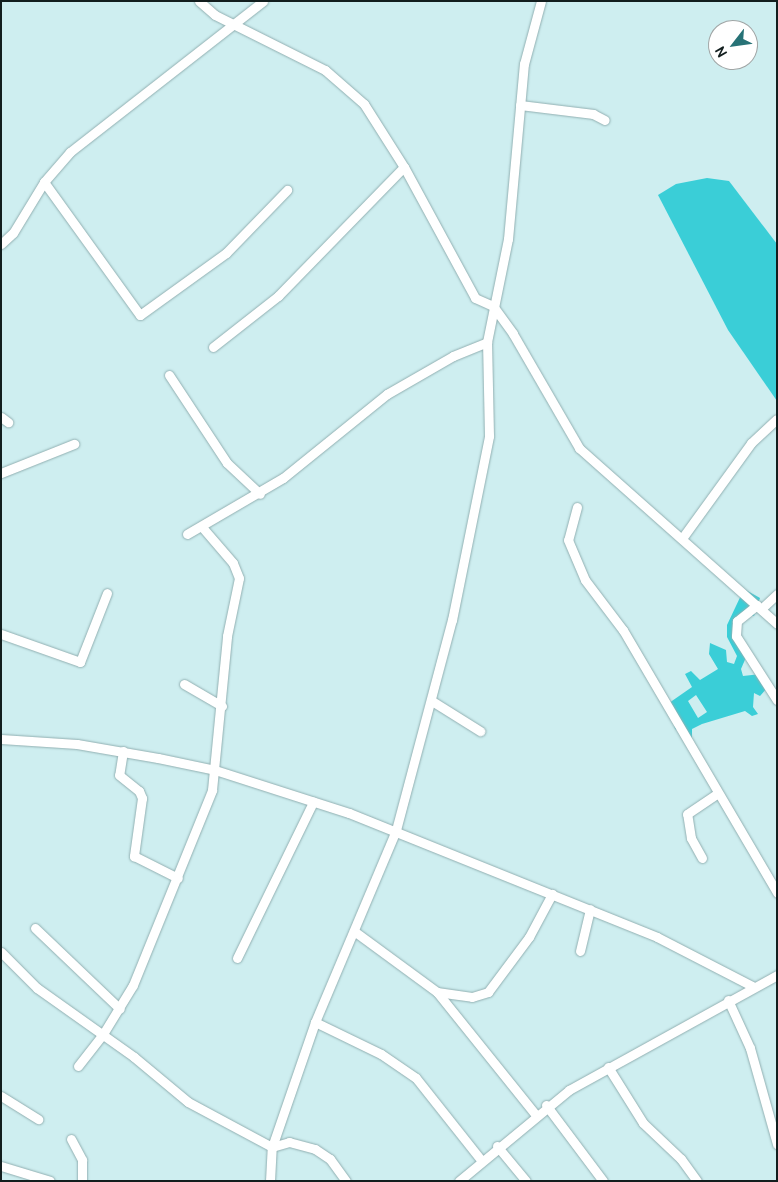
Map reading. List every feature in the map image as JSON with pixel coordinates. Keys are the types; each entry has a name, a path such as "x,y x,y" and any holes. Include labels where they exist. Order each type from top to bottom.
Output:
{"street":[{"path":"199,1 231,23 325,70 352,90 372,115 404,167 476,298 493,306 579,448 683,537 777,624"},
{"path":"1,244 14,233 44,182 70,152 231,23 263,1"},
{"path":"270,1181 272,1147 316,1022 396,830 432,701 489,436 487,342 508,239 524,64 541,1"},
{"path":"520,105 593,114 606,120"},
{"path":"213,348 278,296 404,167"},
{"path":"44,182 140,315 233,247 287,190"},
{"path":"187,534 260,494 387,394 453,356 487,342"},
{"path":"169,375 227,463 260,494"},
{"path":"683,537 751,443 777,419"},
{"path":"1,473 74,444"},
{"path":"577,507 568,540 585,580 623,630 777,893"},
{"path":"78,1066 120,1008 147,956 209,801 215,770 222,706 227,636 239,578 233,563 202,526"},
{"path":"1,634 80,662 107,593"},
{"path":"777,594 737,621 736,636 777,700"},
{"path":"184,684 222,706"},
{"path":"432,701 480,731"},
{"path":"1,739 123,751 215,770 313,802 396,830 681,947 752,986"},
{"path":"123,751 120,778 136,788 142,798 134,856 178,878"},
{"path":"702,858 686,823 686,814 718,793"},
{"path":"237,958 313,802"},
{"path":"437,992 472,997 488,992 529,937 552,894"},
{"path":"580,950 590,909"},
{"path":"35,928 120,1008"},
{"path":"354,931 437,992 535,1114"},
{"path":"1,952 37,988 103,1034 188,1102 272,1147 289,1142 315,1149 330,1159 346,1181"},
{"path":"459,1181 546,1105 608,1067 752,986 777,975"},
{"path":"728,1000 750,1048 777,1144"},
{"path":"316,1022 380,1054 416,1078 481,1160"},
{"path":"608,1067 643,1123 681,1159 697,1181"},
{"path":"1,1096 38,1119"},
{"path":"546,1105 603,1181"},
{"path":"71,1139 82,1160 82,1181"},
{"path":"497,1146 526,1181"},
{"path":"1,1166 50,1181"}],"shaded area":[{"path":"707,178 729,181 777,244 777,401 728,330 658,195 676,184"},
{"path":"744,589 760,598 754,616 744,614 735,629 747,655 741,669 743,676 761,674 768,687 760,696 754,693 753,707 758,714 752,716 745,711 702,724 692,729 692,739 675,729 669,703 692,687 685,674 691,671 700,680 718,669 709,654 710,643 726,650 727,662 734,664 737,656 727,637 727,625","holes":["696,695 707,712 698,718 688,701"]}]}
